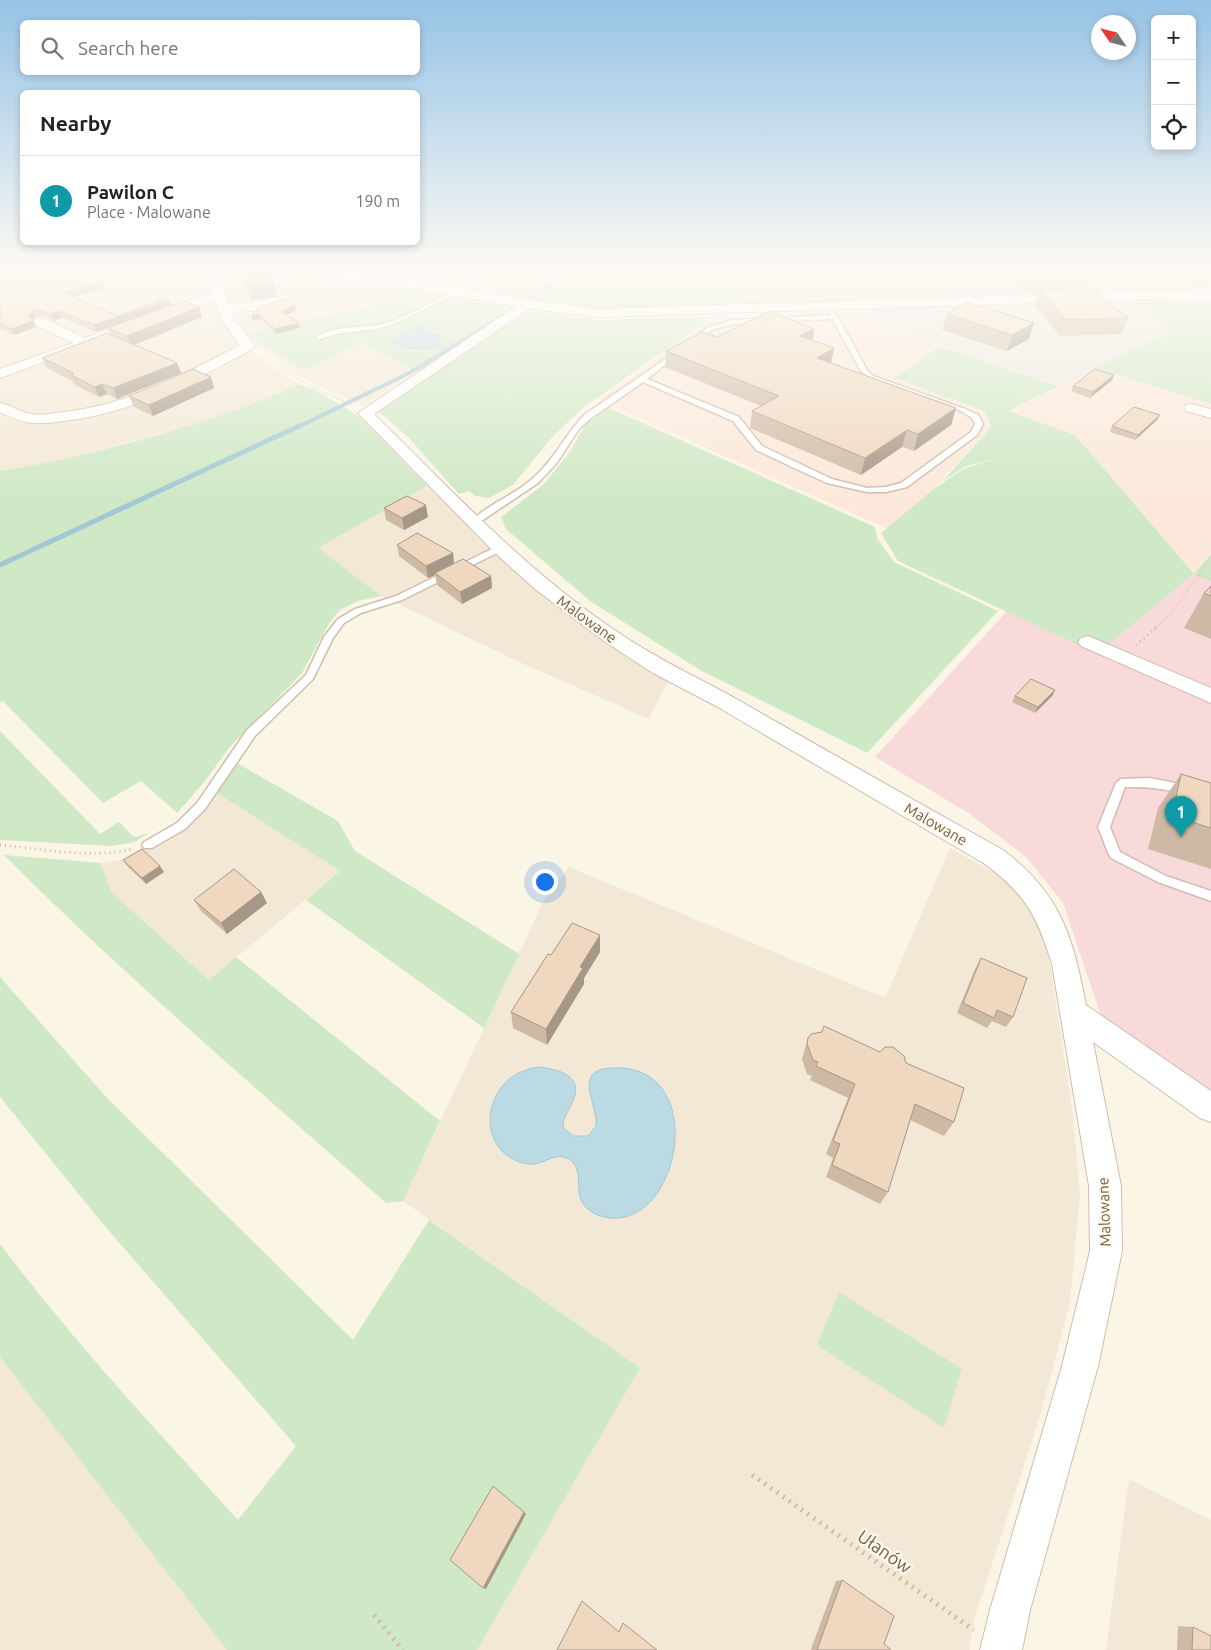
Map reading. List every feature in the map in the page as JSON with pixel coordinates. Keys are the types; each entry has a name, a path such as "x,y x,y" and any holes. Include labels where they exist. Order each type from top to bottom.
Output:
{"street":[{"path":"0,374 70,348"},
{"path":"0,407 33,419 92,412 161,389 208,368 244,348"},
{"name":"Malowane","path":"462,348 365,413 500,548 577,613 634,652 723,700 994,857 1008,867 1040,900 1055,932 1065,964 1105,1186 1106,1251 1080,1366 1010,1610 1001,1649"},
{"path":"1191,408 1211,414"},
{"path":"1088,642 1211,696"},
{"path":"1072,1011 1211,1108"}],"lane":[{"path":"474,522 534,481 553,462 582,422 684,348"},
{"path":"642,379 736,419 745,426 752,441 759,448 834,483 855,490 873,492 891,490 904,485 974,433 980,424 975,417 963,410 871,377 864,371 852,348"},
{"path":"148,845 181,826 202,806 251,733 310,677 329,636 341,621 358,611 398,598 500,548"},
{"path":"1211,798 1185,789 1150,782 1121,783 1104,827 1115,855 1162,879 1211,896"}],"path":[{"path":"251,348 296,378 352,406"},
{"path":"1134,647 1172,612 1211,557"},
{"path":"1198,575 1211,580"},
{"path":"0,845 80,853 123,852 148,845"},
{"name":"Ułanów","path":"752,1476 1001,1649"},
{"path":"374,1615 403,1650"}],"shaded area":[{"path":"0,348 244,348 159,388 92,411 40,415 26,413 0,402"},
{"path":"258,348 451,348 363,406 301,377"},
{"path":"671,348 935,348 893,378 981,410 988,417 990,425 895,532 598,400"},
{"path":"948,348 1139,348 1061,386"},
{"path":"249,350 298,384 223,415 176,429 53,463 0,471 0,407 41,421 94,414"},
{"path":"1095,368 1211,404 1211,552 1194,574 1075,435 1010,411"},
{"path":"427,486 465,523 478,539 563,611 630,659 668,682 649,719 526,665 381,596 317,548"},
{"path":"1211,554 1211,1092 1101,1016 1063,903 1027,858 970,814 875,757 1007,611 1097,654 1194,574"},
{"path":"217,793 340,871 209,980 111,892 101,863 126,859 175,835 201,814"},
{"path":"950,848 999,875 1027,903 1047,945 1072,1107 1080,1195 1070,1302 1041,1413 975,1617 969,1650 477,1650 640,1368 403,1201 543,902 569,867 885,998"},
{"path":"0,1357 227,1650 0,1650"},
{"path":"1129,1479 1211,1520 1211,1650 1106,1650"}],"green space":[{"path":"268,348 351,348 305,370"},
{"path":"371,348 458,348 423,371 415,370"},
{"path":"468,348 669,348 584,407 553,436 513,485 489,498 475,496 469,491 459,494 409,438 378,411 389,404 400,392"},
{"path":"936,348 945,348 1059,386 1008,411 1075,435 1194,574 1097,654 898,561 881,533 935,488 963,469 1002,457 964,467 943,481 990,428 988,418 982,410 894,378"},
{"path":"1137,348 1211,348 1211,404 1095,368"},
{"path":"298,384 315,390 359,416 427,486 318,548 381,596 358,601 340,610 330,622 302,673 229,748 205,781 177,813 141,781 103,803 3,701 0,702 0,471 79,456 157,435 228,412"},
{"path":"609,408 875,527 877,538 894,562 998,611 867,753 700,670 590,601 506,529 501,517 543,485 569,453 585,425"},
{"path":"1211,554 1211,581 1194,574"},
{"path":"0,731 100,834 119,822 134,837 149,833 135,842 112,846 0,840"},
{"path":"237,763 338,821 355,851 519,954 484,1028 306,900 340,871 217,793"},
{"path":"4,855 101,863 111,892 209,980 236,957 440,1121 403,1201 386,1203 144,989"},
{"path":"0,977 108,1099 353,1340 429,1220 640,1368 477,1650 227,1650 0,1357 0,1244 86,1350 238,1520 296,1446 103,1224 0,1097"},
{"path":"839,1292 962,1369 944,1428 817,1345"}],"water":[{"path":"538,1067 561,1072 572,1079 575,1085 575,1092 563,1127 573,1136 588,1136 596,1126 590,1081 593,1074 600,1070 613,1068 645,1074 665,1093 674,1120 674,1150 665,1180 648,1204 626,1217 598,1215 590,1211 582,1202 579,1194 577,1169 569,1159 558,1157 529,1164 516,1161 498,1146 490,1125 494,1101 500,1089 512,1077"}],"building":[{"path":"68,348 142,348 177,363 113,388 102,384 95,387 71,375 74,373 42,358"},
{"path":"672,348 834,348 817,358 956,408 918,434 907,430 865,458 752,411 779,396 666,351"},
{"path":"193,369 211,377 149,405 129,396"},
{"path":"1095,369 1114,375 1093,392 1073,386"},
{"path":"1134,407 1160,415 1138,435 1112,426"},
{"path":"407,496 426,505 402,518 384,508"},
{"path":"417,533 453,553 426,566 397,545"},
{"path":"463,559 491,576 460,592 435,573"},
{"path":"1211,586 1211,596 1204,593"},
{"path":"1031,679 1055,690 1038,707 1015,696"},
{"path":"1181,774 1211,783 1211,828 1172,816"},
{"path":"142,849 160,866 142,878 123,860"},
{"path":"234,869 261,892 221,923 194,900"},
{"path":"572,923 600,935 580,967 583,968 546,1029 511,1012 548,954 551,955"},
{"path":"981,958 1027,978 1013,1017 997,1010 994,1018 963,1003"},
{"path":"824,1026 880,1052 885,1047 893,1047 904,1056 906,1063 964,1088 954,1122 915,1104 888,1192 832,1165 840,1144 833,1141 855,1084 816,1066 818,1062 813,1060 807,1044 808,1038 811,1034 822,1032"},
{"path":"493,1486 524,1512 483,1588 450,1560"},
{"path":"842,1580 894,1616 884,1644 891,1650 817,1650"},
{"path":"582,1601 619,1632 623,1623 657,1650 557,1650"},
{"path":"1193,1627 1211,1636 1211,1650 1192,1650"}],"waterway":[{"path":"296,428 411,372 450,348"},
{"path":"0,565 299,426"}],"place":[{"name":"Pawilon C","path":"1181,837"}]}
